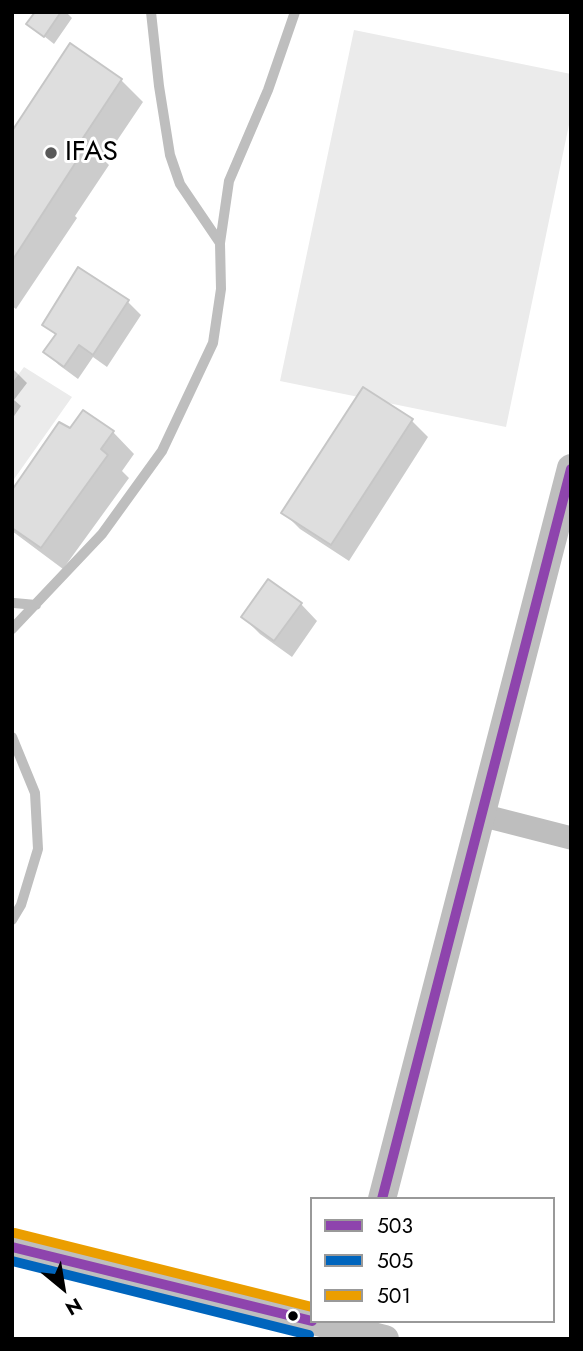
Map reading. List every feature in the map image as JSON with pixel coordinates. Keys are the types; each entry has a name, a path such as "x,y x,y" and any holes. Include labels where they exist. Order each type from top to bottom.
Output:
{"street":[{"path":"383,1197 571,468"},
{"path":"481,815 571,838"},
{"path":"12,1247 310,1321"},
{"path":"320,1323 385,1339"}],"lane":[{"path":"151,12 170,155 180,184 220,243"},
{"path":"12,629 102,534 162,451 213,343 221,289 220,243 229,181 268,89 295,12"},
{"path":"14,603 36,606"},
{"path":"12,737 36,793 38,849 21,905 12,920"}],"shaded area":[{"path":"354,30 571,74 571,115 506,427 280,381"},
{"path":"24,367 72,397 12,482 12,383"}],"building":[{"path":"35,12 61,12 44,37 26,24"},
{"name":"IFAS","path":"70,43 122,79 83,138 89,142 12,261 12,131"},
{"path":"78,267 129,300 93,355 79,345 64,367 43,352 56,334 42,325"},
{"path":"363,387 413,419 331,545 281,513"},
{"path":"83,410 114,431 101,449 108,455 41,548 12,528 12,490 59,422 70,428"},
{"path":"268,579 302,603 274,641 241,617"}],"transit line":[{"name":"503","path":"383,1197 571,469"},
{"name":"501","path":"15,1233 310,1307"},
{"name":"503","path":"12,1247 310,1321"},
{"name":"505","path":"12,1261 309,1335"}],"place":[{"name":"IFAS","path":"51,153"}]}
